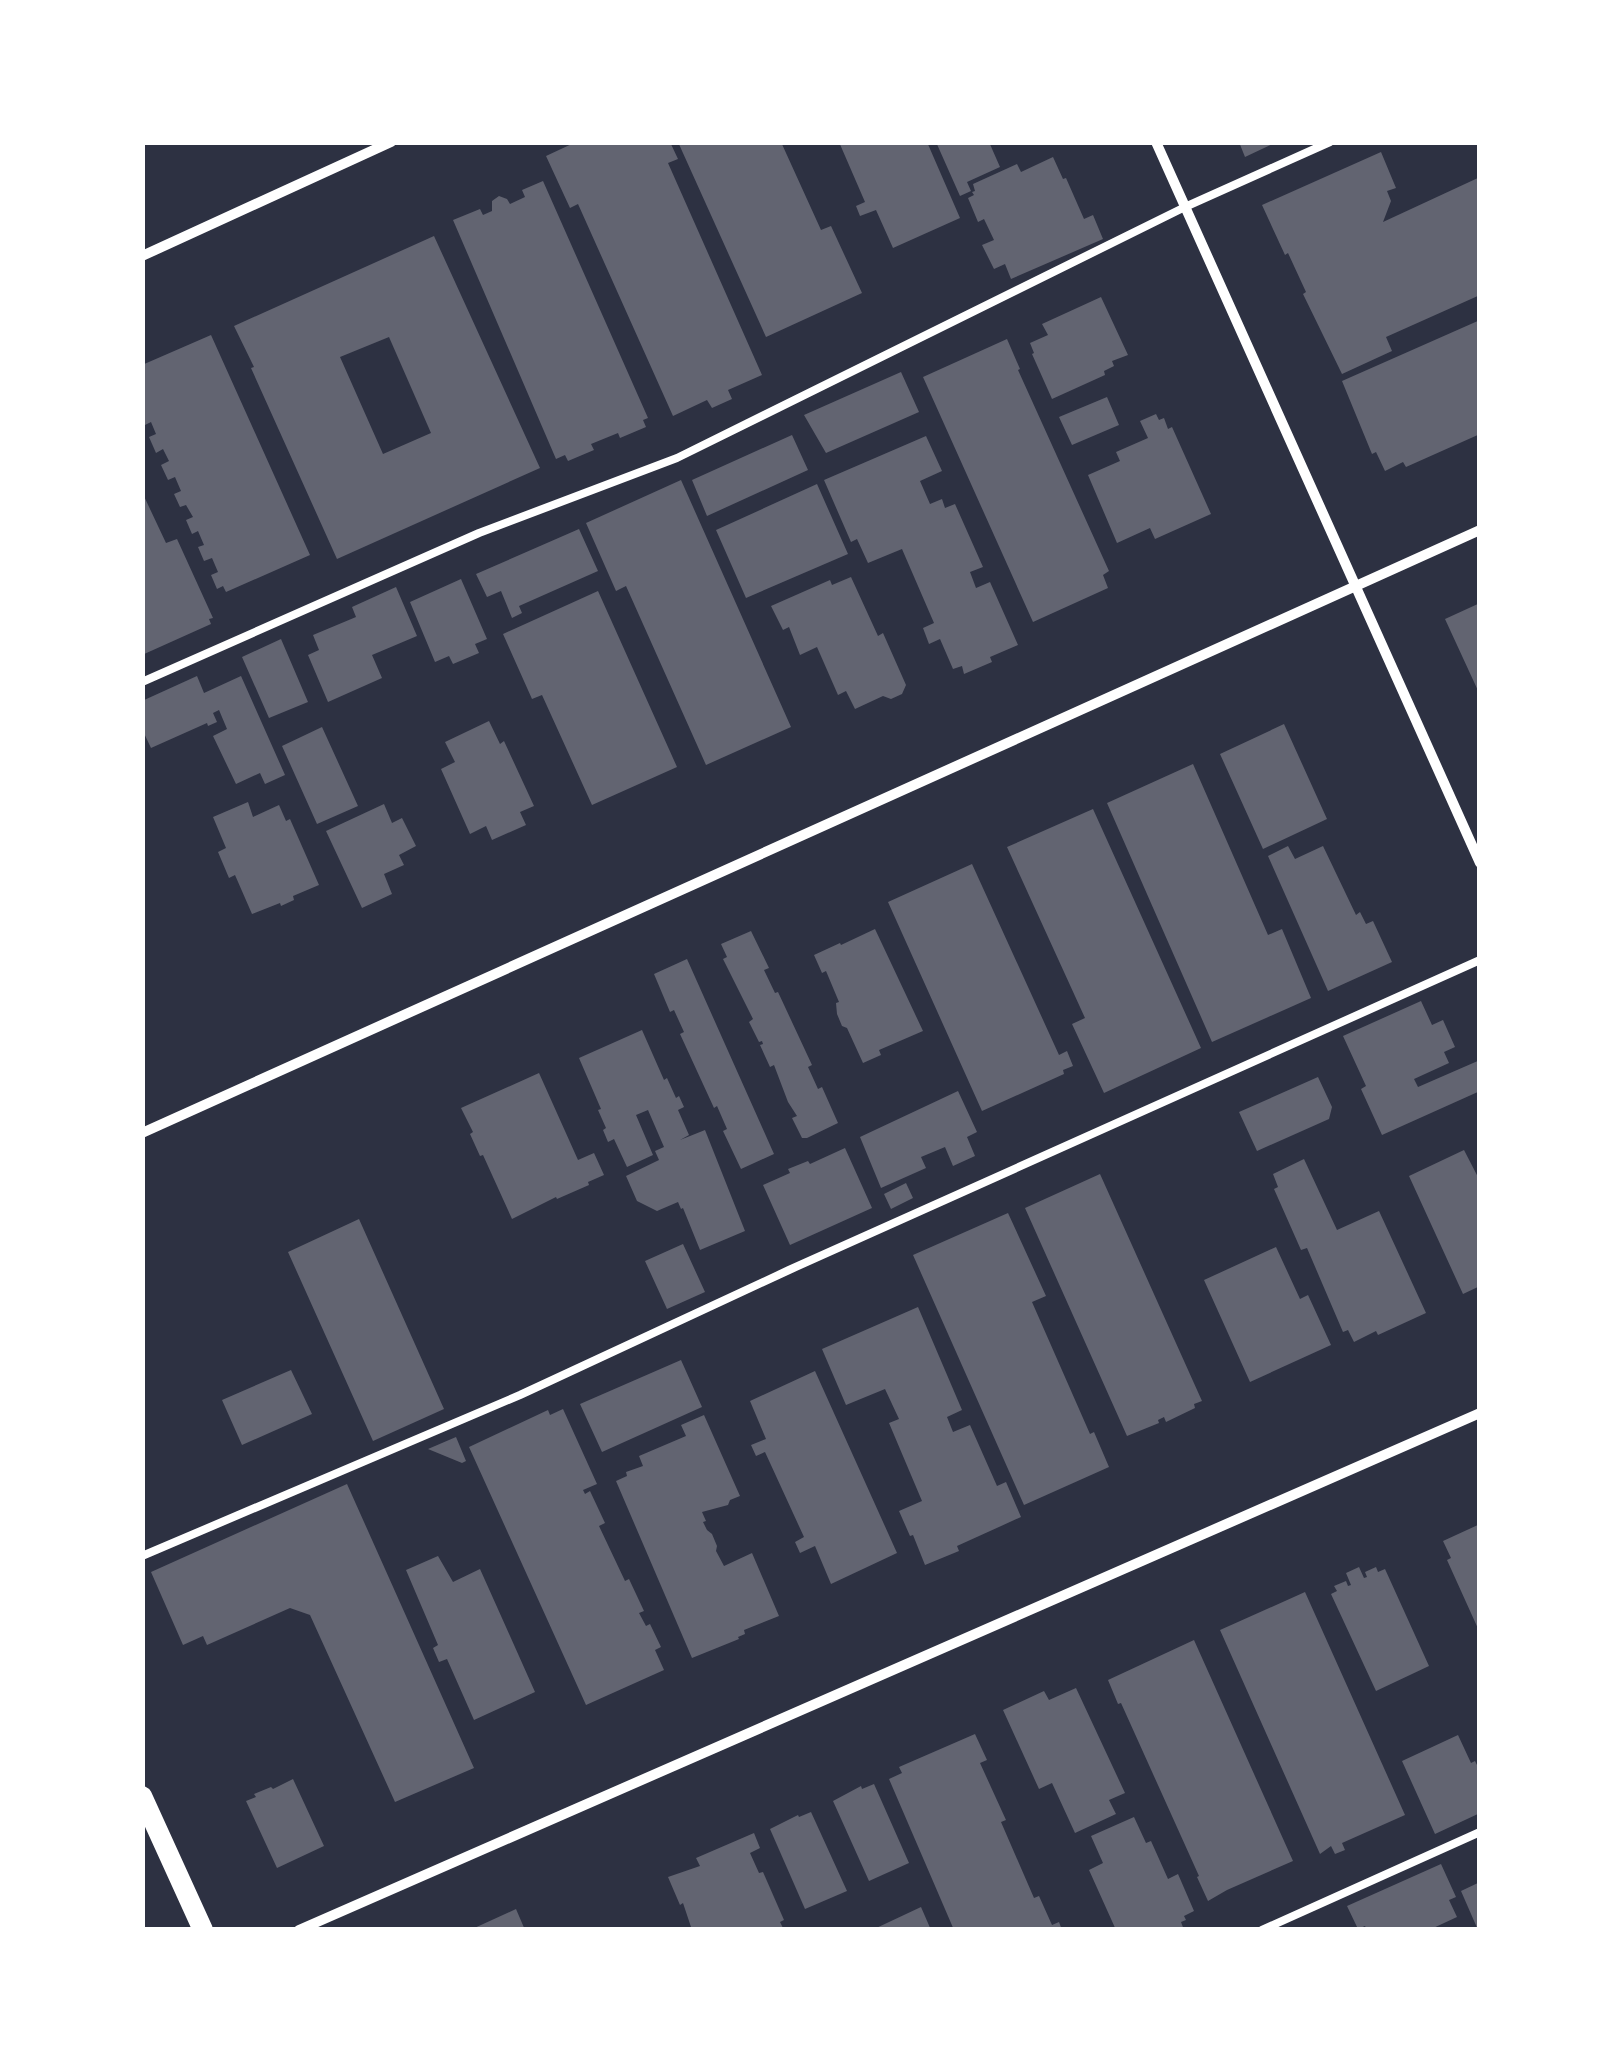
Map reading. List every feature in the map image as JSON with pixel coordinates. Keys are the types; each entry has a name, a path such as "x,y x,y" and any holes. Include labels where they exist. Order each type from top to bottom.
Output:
{"main road":[{"path":"142,1796 203,1930"}],"street":[{"path":"142,256 391,142"},
{"path":"1156,142 1480,863"},
{"path":"142,1132 1480,530"},
{"path":"298,1930 1480,1413"}],"lane":[{"path":"142,682 479,533 676,458 1185,207 1330,142"},
{"path":"142,1556 520,1394 1480,960"},
{"path":"1262,1930 1480,1832"}],"building":[{"path":"576,142 670,142 678,159 668,163 762,375 728,390 732,399 712,408 707,400 673,416 578,204 570,208 546,156"},
{"path":"678,142 781,142 821,230 831,226 862,293 766,337"},
{"path":"839,142 927,142 960,218 893,248 876,210 860,216 856,206 865,202"},
{"path":"936,142 989,142 1000,167 967,182 971,191 960,196"},
{"path":"1239,142 1277,142 1245,157"},
{"path":"1381,152 1396,188 1387,191 1391,201 1383,222 1480,177 1480,295 1386,337 1392,351 1342,374 1262,205"},
{"path":"1053,157 1084,219 1093,215 1103,239 1011,279 1005,264 994,269 982,245 994,240 984,219 978,222 968,198 974,195 973,184 1017,164 1021,172"},
{"path":"543,181 648,418 643,420 646,427 591,444 594,450 568,461 565,455 556,459 453,220 480,209 483,215 492,211 492,201 499,196 510,204 525,197 522,190"},
{"path":"434,236 540,468 337,559 234,326","holes":["389,337 431,433 383,454 340,357"]},
{"path":"1101,297 1128,355 1112,361 1114,366 1104,371 1105,375 1052,399 1030,343 1048,335 1042,324"},
{"path":"1480,320 1480,434 1406,467 1403,462 1385,471 1376,452 1372,454 1342,381"},
{"path":"211,335 310,555 226,592 223,586 217,589 211,575 218,572 212,558 204,561 198,547 204,545 198,531 192,534 186,520 193,517 186,505 180,507 174,494 181,491 175,477 168,480 161,465 169,461 163,449 156,453 149,437 156,434 151,422 145,425 142,421 142,365"},
{"path":"1007,339 1109,571 1103,575 1108,588 1033,622 923,377"},
{"path":"901,372 919,412 826,453 804,415"},
{"path":"1107,397 1119,425 1072,445 1059,417"},
{"path":"1156,414 1159,420 1164,418 1168,429 1172,427 1211,514 1155,539 1150,528 1117,543 1088,475 1120,461 1116,452 1148,438 1140,421"},
{"path":"792,435 808,470 707,516 692,480"},
{"path":"926,436 942,471 920,481 930,504 942,499 945,508 955,504 983,567 970,572 976,588 990,582 1018,645 964,674 962,666 953,669 940,639 929,644 923,628 934,623 902,549 868,563 857,539 851,542 824,480"},
{"path":"681,480 791,727 706,765 626,586 616,591 586,523"},
{"path":"817,484 848,554 746,598 716,530"},
{"path":"142,492 166,543 177,539 213,618 209,619 211,624 142,655"},
{"path":"579,529 598,571 519,606 522,613 512,618 501,591 487,597 476,574"},
{"path":"851,577 878,636 883,633 906,685 902,694 891,699 883,696 855,709 846,691 838,695 817,647 800,655 789,627 783,630 771,606 830,580 832,585"},
{"path":"461,579 487,639 475,644 479,653 453,664 449,656 435,662 410,602"},
{"path":"396,587 417,636 372,655 382,678 328,702 308,655 319,650 313,635 356,617 352,607"},
{"path":"598,591 677,767 592,805 542,695 532,699 503,634"},
{"path":"1480,603 1480,695 1445,619"},
{"path":"281,639 308,702 269,718 242,657"},
{"path":"197,676 204,693 241,676 285,775 265,784 260,773 236,784 213,736 227,729 219,710 213,713 217,722 151,748 142,729 142,701"},
{"path":"489,721 500,744 504,741 534,806 520,812 526,825 492,840 486,826 470,834 441,769 455,762 445,742"},
{"path":"1284,724 1327,819 1263,849 1220,754"},
{"path":"322,727 358,806 317,824 282,746"},
{"path":"1193,764 1268,935 1282,929 1311,998 1212,1042 1107,803"},
{"path":"248,802 253,817 279,805 286,821 290,819 319,885 281,906 280,903 252,914 235,875 229,878 218,852 226,848 213,817"},
{"path":"384,804 392,823 402,818 416,846 399,855 404,865 384,874 392,894 362,908 326,831"},
{"path":"1093,809 1201,1048 1104,1093 1072,1024 1085,1018 1007,847"},
{"path":"1288,846 1295,859 1323,846 1356,915 1360,912 1366,924 1373,921 1392,962 1328,991 1268,856"},
{"path":"972,864 1059,1055 1067,1051 1073,1066 1063,1070 1064,1074 982,1111 888,902"},
{"path":"875,929 923,1031 879,1050 881,1055 863,1063 837,1014 839,1002 826,971 822,973 814,955"},
{"path":"751,931 769,968 764,970 812,1065 808,1067 818,1089 822,1087 838,1123 807,1138 802,1138 792,1118 797,1116 774,1065 770,1067 760,1045 762,1041 759,1042 749,1022 753,1019 723,959 727,957 721,944"},
{"path":"687,959 774,1154 741,1169 723,1131 727,1129 717,1106 714,1108 680,1034 684,1032 674,1010 670,1012 654,974"},
{"path":"1421,1001 1432,1025 1443,1020 1455,1047 1444,1052 1449,1063 1414,1079 1418,1087 1480,1060 1480,1091 1382,1135 1361,1089 1366,1086 1343,1036"},
{"path":"642,1030 664,1080 667,1078 684,1107 678,1110 689,1135 680,1140 705,1130 745,1231 700,1250 678,1202 657,1211 637,1201 626,1176 659,1160 655,1151 664,1147 648,1110 636,1115 653,1155 627,1167 614,1139 608,1142 598,1110 601,1109 579,1058"},
{"path":"539,1073 578,1160 594,1153 604,1175 512,1219 461,1108"},
{"path":"1318,1077 1332,1107 1329,1119 1257,1151 1239,1112"},
{"path":"958,1091 977,1132 967,1137 975,1156 953,1166 945,1147 921,1157 926,1168 881,1188 860,1137"},
{"path":"845,1148 872,1208 790,1245 763,1185 790,1173 788,1169"},
{"path":"1464,1150 1480,1181 1480,1286 1463,1294 1409,1176"},
{"path":"1304,1159 1337,1230 1379,1211 1426,1313 1354,1342 1348,1330 1343,1332 1307,1248 1301,1250 1274,1189 1278,1187 1273,1174"},
{"path":"1100,1174 1202,1401 1166,1422 1164,1417 1159,1423 1127,1436 1025,1208"},
{"path":"906,1183 913,1198 891,1209 884,1194"},
{"path":"1008,1213 1046,1296 1032,1302 1090,1434 1094,1432 1109,1467 1024,1505 913,1255"},
{"path":"359,1219 444,1409 373,1441 288,1252"},
{"path":"683,1244 705,1292 667,1309 645,1261"},
{"path":"1276,1247 1300,1299 1308,1295 1331,1345 1250,1382 1204,1280"},
{"path":"918,1307 962,1410 947,1417 953,1432 970,1425 997,1486 1006,1482 1021,1517 925,1565 899,1511 922,1501 889,1423 899,1419 885,1389 846,1405 822,1349"},
{"path":"681,1360 702,1407 602,1452 580,1404"},
{"path":"291,1370 312,1414 242,1445 222,1400"},
{"path":"815,1371 897,1553 831,1584 815,1546 800,1553 795,1542 804,1537 765,1452 756,1456 751,1445 766,1439 750,1401"},
{"path":"563,1409 597,1484 583,1490 585,1494 590,1491 605,1523 599,1526 644,1611 639,1613 646,1626 650,1624 661,1647 655,1650 664,1670 586,1705 469,1447 548,1410 550,1415"},
{"path":"704,1415 740,1496 728,1505 702,1512 706,1521 703,1522 724,1566 752,1553 779,1616 744,1630 739,1639 692,1658 616,1481 627,1476 626,1472 643,1466 639,1456 686,1436 681,1425"},
{"path":"456,1437 466,1461 462,1463 428,1449"},
{"path":"347,1484 474,1768 395,1802 310,1615 290,1608 207,1645 203,1636 183,1645 151,1572"},
{"path":"1480,1524 1480,1633 1447,1560 1451,1558 1443,1541"},
{"path":"438,1556 453,1582 480,1569 535,1692 474,1720 447,1659 439,1662 433,1648 438,1645 406,1570"},
{"path":"1359,1567 1364,1578 1365,1572 1376,1567 1378,1572 1385,1569 1429,1666 1376,1691 1331,1594 1337,1591 1334,1586 1346,1581 1351,1585 1346,1573"},
{"path":"1305,1592 1405,1815 1342,1843 1345,1850 1335,1854 1331,1846 1320,1854 1220,1630"},
{"path":"1194,1640 1293,1861 1208,1901 1108,1680"},
{"path":"1076,1688 1125,1793 1109,1800 1116,1814 1075,1833 1052,1783 1039,1789 1003,1710 1044,1691 1049,1700"},
{"path":"975,1734 987,1760 980,1763 1006,1820 1001,1822 1034,1898 1039,1896 1052,1925 1059,1922 1062,1930 954,1930 889,1779 902,1773 899,1767"},
{"path":"1458,1735 1471,1763 1475,1761 1480,1771 1480,1813 1435,1834 1402,1761"},
{"path":"293,1779 324,1846 277,1868 246,1801"},
{"path":"874,1784 909,1863 869,1881 833,1801 861,1786 862,1789"},
{"path":"811,1812 847,1891 805,1909 770,1829"},
{"path":"1134,1817 1146,1843 1151,1841 1168,1879 1178,1874 1194,1911 1184,1916 1184,1930 1116,1930 1089,1870 1103,1863 1091,1836"},
{"path":"754,1833 760,1848 750,1853 759,1873 763,1872 784,1920 780,1922 784,1930 692,1930 668,1877 700,1866 696,1858"},
{"path":"1441,1864 1456,1897 1449,1900 1457,1917 1429,1930 1367,1930 1365,1926 1358,1929 1347,1906"},
{"path":"1480,1882 1480,1930 1478,1930 1461,1891"},
{"path":"921,1907 931,1930 872,1930"},
{"path":"516,1909 525,1930 470,1930"}]}
